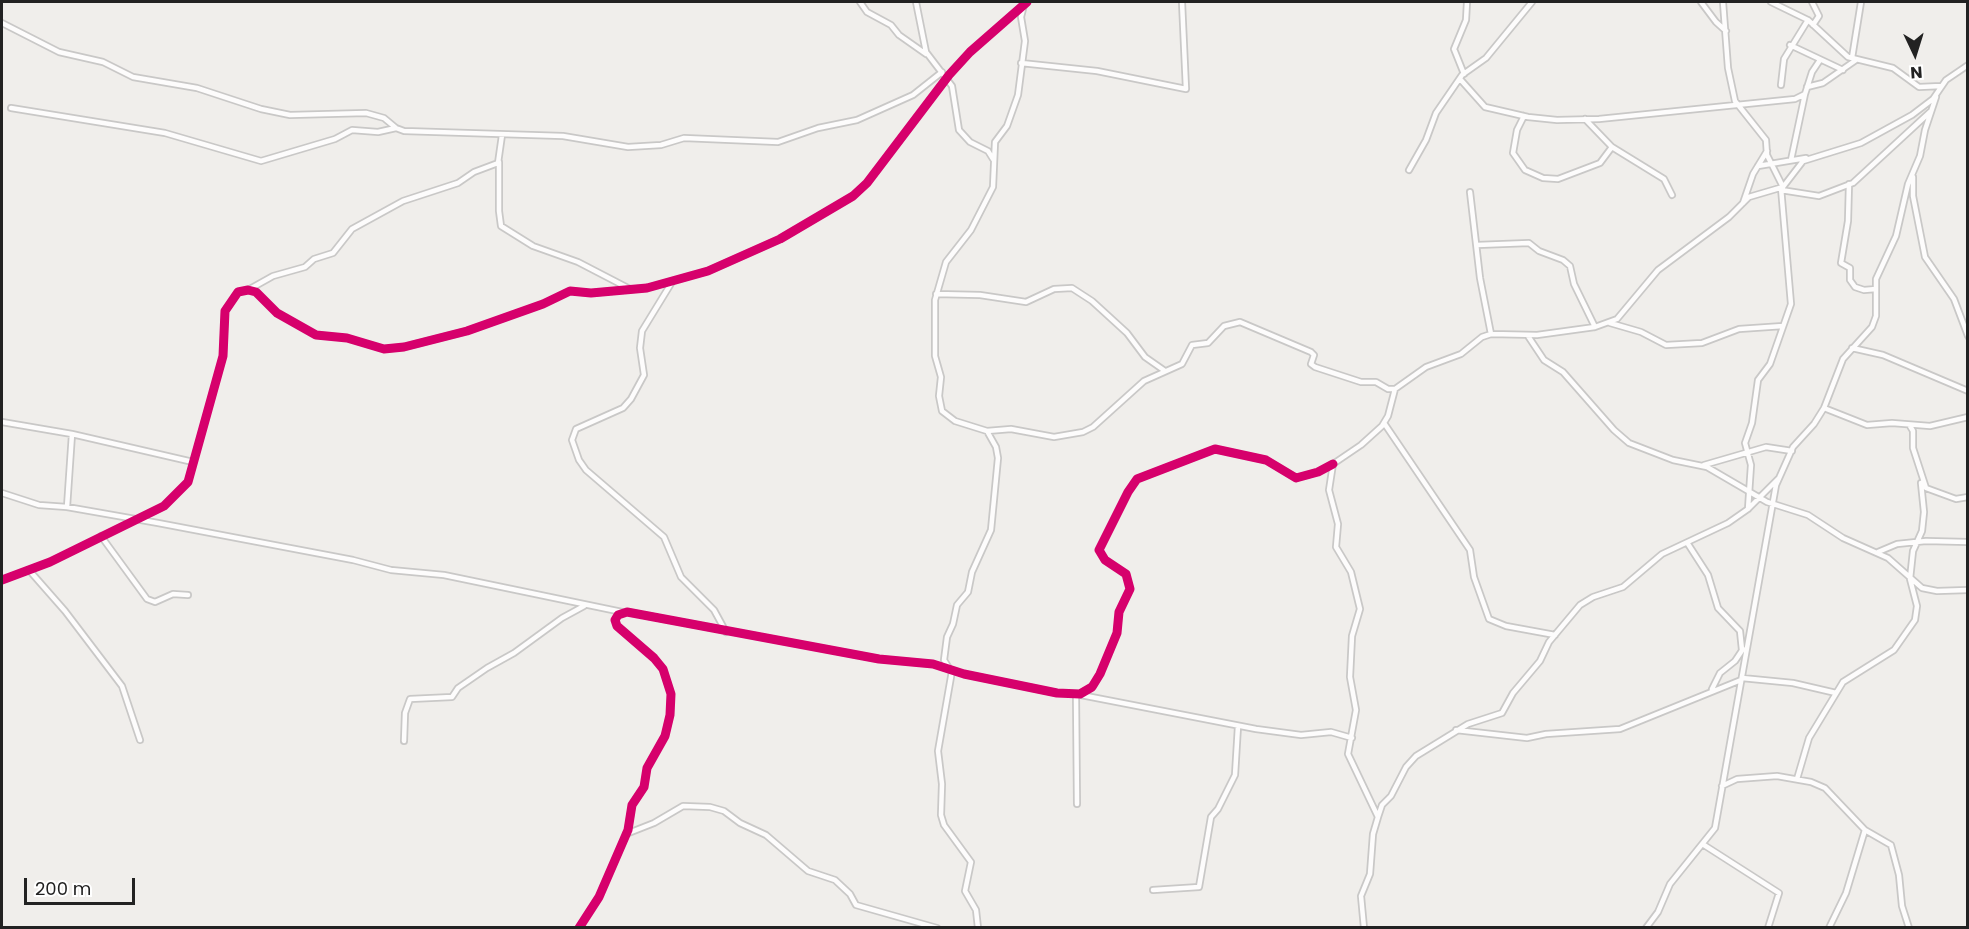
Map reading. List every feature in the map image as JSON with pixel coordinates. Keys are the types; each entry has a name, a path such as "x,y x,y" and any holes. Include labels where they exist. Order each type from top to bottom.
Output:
{"street":[{"path":"860,2 867,12 891,25 902,38 928,56 947,77 952,86 960,130 969,142 988,151 994,161"},
{"path":"916,2 928,56"},
{"path":"1026,2 1022,14 1025,37 1016,102 1007,126 996,138 993,187 971,230 946,262 936,294 935,356 941,377 939,396 942,411 955,421 987,431 1011,429 1046,437 1073,436 1093,427 1143,381 1182,364 1192,345 1208,343 1224,327 1240,322 1313,352 1311,364 1315,367 1361,382 1376,382 1388,389 1395,389 1426,367 1461,354 1482,337 1491,334 1528,336 1595,327 1610,322 1622,314 1638,291 1658,270 1753,195 1782,188 1819,196 1850,184 1869,171 1930,112"},
{"path":"248,290 256,292 277,313 316,335 347,338 384,349 405,347 467,331 543,304 570,291 591,293 630,289 672,282 708,271 780,239 853,196 872,177 947,77 970,52 1026,2"},
{"path":"1021,63 1097,71 1186,89 1182,2"},
{"path":"1464,74 1454,49 1466,20 1467,2"},
{"path":"1409,170 1426,140 1436,112 1460,79 1486,58 1532,2"},
{"path":"1701,2 1726,31"},
{"path":"1724,2 1728,68 1737,105 1765,139 1767,151 1782,188 1791,297 1791,308 1770,364 1758,380 1752,423 1745,440 1752,465 1748,509"},
{"path":"1771,2 1808,21 1831,44 1854,59 1893,68 1919,87 1941,86"},
{"path":"1812,2 1819,16 1813,25"},
{"path":"1807,87 1818,86 1843,70 1854,59 1861,2"},
{"path":"1781,85 1784,59 1790,45 1808,21"},
{"path":"2,23 59,52 103,62 140,79 197,88 261,109 294,116 366,112 384,118 396,128"},
{"path":"1790,45 1843,70"},
{"path":"1791,160 1807,87 1812,72 1820,60"},
{"path":"1646,927 1657,915 1670,884 1704,845 1715,828 1778,479 1792,451 1824,408 1839,366 1872,327 1877,304 1876,279 1888,257 1898,229 1936,95 1941,86 1968,65"},
{"path":"11,108 165,133 261,161 325,140 335,139 350,130 378,132 396,128 422,133 573,137 628,147 662,145 684,138 774,142 818,128 857,120 913,95 942,72"},
{"path":"1460,79 1485,107 1524,116 1557,120 1795,99 1805,94"},
{"path":"1758,166 1849,147 1912,115 1936,95"},
{"path":"1524,116 1517,130 1513,153 1526,170 1543,178 1558,179 1600,163 1612,147"},
{"path":"1585,119 1612,147 1664,179 1672,195"},
{"path":"502,135 499,212 501,226 533,246 570,259 630,289"},
{"path":"1743,203 1749,183 1767,151"},
{"path":"1782,188 1799,164 1817,155"},
{"path":"2,580 136,520 175,498 190,479 223,356 223,327 227,305 238,292 248,290 273,276 306,267 314,260 333,253 352,229 403,201 458,183 474,172 500,162"},
{"path":"1913,172 1913,196 1925,257 1954,299 1968,336"},
{"path":"1850,184 1848,221 1840,263 1850,268 1850,277 1855,287 1864,290 1876,289"},
{"path":"1470,192 1491,334"},
{"path":"1477,245 1529,243 1539,251 1563,260 1570,266 1574,284 1595,327"},
{"path":"672,282 642,331 640,348 644,375 634,395 623,408 576,429 572,440 577,455 586,470 664,537 681,577 714,610 726,632"},
{"path":"936,294 980,295 1026,302 1054,289 1072,288 1092,301 1127,333 1145,357 1165,371"},
{"path":"1610,322 1641,332 1666,345 1701,344 1742,328 1783,326"},
{"path":"1528,336 1544,360 1563,372 1626,441 1673,460 1702,465 1772,504 1808,514 1843,538 1878,552 1910,579 1928,590 1968,590"},
{"path":"1852,348 1883,355 1968,391"},
{"path":"1077,694 1092,687 1100,674 1117,633 1119,612 1130,589 1126,574 1105,560 1099,550 1128,492 1137,479 1215,449 1272,462 1296,478 1318,472 1361,445 1384,423 1395,389"},
{"path":"1824,408 1860,423 1930,426 1967,417"},
{"path":"2,422 72,434 193,462"},
{"path":"1384,423 1470,550 1474,577 1489,619 1506,626 1555,635"},
{"path":"1910,426 1913,431 1913,448 1922,484 1936,494 1956,499 1968,497"},
{"path":"978,927 978,915 965,891 971,862 944,825 940,815 942,784 938,751 951,671 944,660 946,637 953,624 957,605 968,592 972,572 991,530 998,458 996,447 987,431"},
{"path":"67,507 72,434"},
{"path":"1702,465 1766,447 1792,451"},
{"path":"1333,464 1329,490 1338,524 1336,547 1351,573 1360,609 1352,644 1350,677 1356,710 1348,754 1350,763 1378,817"},
{"path":"1365,927 1361,896 1370,874 1373,834 1382,805 1391,796 1411,761 1426,747 1456,730 1502,713 1513,693 1532,672 1555,635 1585,601 1623,587 1659,556 1728,523 1748,509 1778,479"},
{"path":"1797,779 1809,738 1836,693 1848,678 1894,650 1913,624 1917,606 1910,579 1917,542 1922,531 1924,512 1921,483"},
{"path":"2,493 39,505 67,507 353,560 391,570 444,575 586,606 726,632 879,659 933,664 951,671 1238,726 1301,735 1331,732 1352,738"},
{"path":"101,536 147,599 154,602 173,594 188,595"},
{"path":"1878,552 1897,544 1950,540 1968,542"},
{"path":"1688,544 1708,575 1718,608 1740,631 1742,650"},
{"path":"28,570 74,622 122,686 140,740"},
{"path":"404,741 405,715 410,699 452,697 458,688 561,618 586,606"},
{"path":"579,927 599,897 626,834 632,805 644,787 648,765 666,732 671,703 669,685 659,663 617,626 617,616 626,612"},
{"path":"1712,690 1720,674 1747,644"},
{"path":"1456,730 1527,738 1555,733 1607,731 1625,727 1741,679 1804,685 1836,693"},
{"path":"1077,694 1077,804"},
{"path":"1153,890 1199,887 1210,817 1218,809 1235,775 1238,726"},
{"path":"1724,778 1777,776 1797,779 1825,788 1865,830 1887,842 1892,848 1902,906 1909,927"},
{"path":"1722,786 1737,779"},
{"path":"626,834 654,823 683,806 710,807 724,811 737,821 766,835 808,871 835,880 850,894 856,906 937,927"},
{"path":"1829,927 1846,893 1865,830"},
{"path":"1704,845 1779,893 1768,927"}],"cycle path":[{"path":"2,580 50,562 164,506 188,482 223,356 225,311 238,292 248,290 256,292 277,313 316,335 347,338 384,349 404,347 467,331 543,304 570,291 591,293 647,288 708,271 780,239 853,196 867,183 949,75 970,52 1027,2"},
{"path":"579,928 599,897 628,830 632,805 644,787 647,768 665,736 670,715 671,694 663,669 654,658 617,626 615,620 618,615 627,612 879,659 933,664 964,674 1057,693 1080,694 1092,687 1100,674 1117,633 1119,612 1130,589 1126,574 1105,560 1099,550 1128,492 1137,479 1215,449 1266,460 1296,478 1318,472 1333,464"}]}
